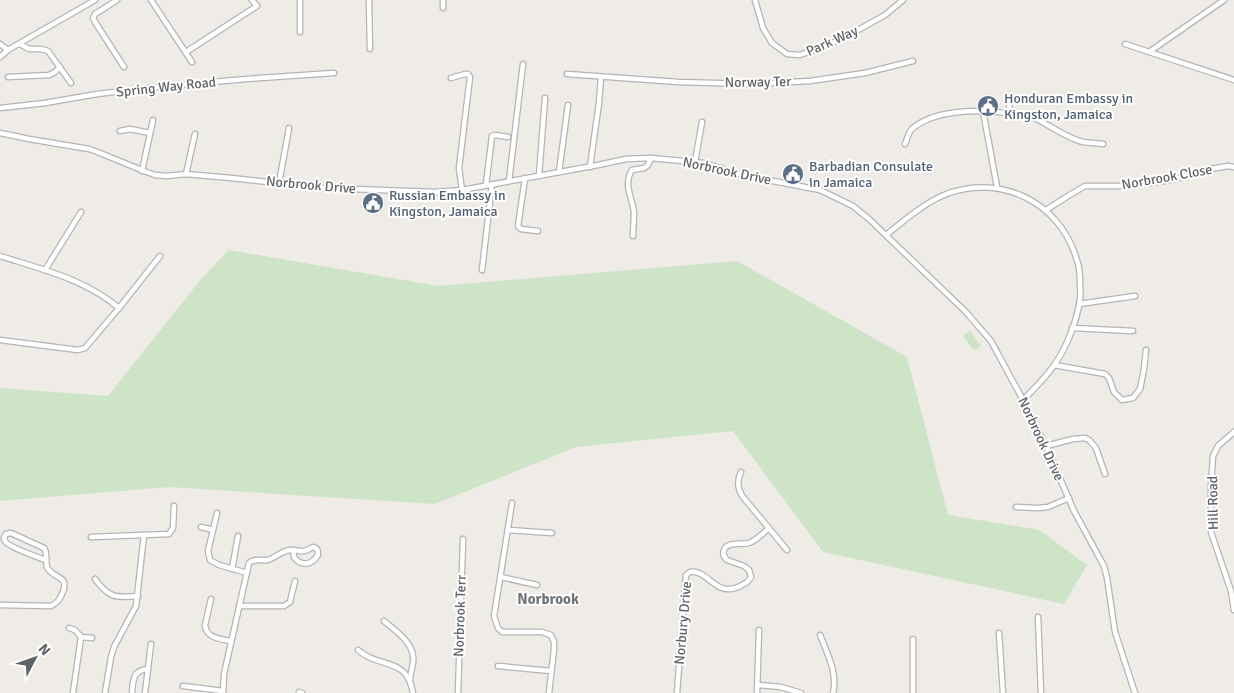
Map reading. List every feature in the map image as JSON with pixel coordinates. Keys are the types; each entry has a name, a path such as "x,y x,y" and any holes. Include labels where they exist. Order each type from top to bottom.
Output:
{"street":[{"path":"0,56 95,0"},
{"path":"117,0 95,14 93,18 124,67"},
{"path":"152,0 192,62"},
{"path":"186,52 256,6 252,0"},
{"path":"300,0 300,32"},
{"path":"369,0 370,50"},
{"path":"443,0 443,8"},
{"name":"Park Way","path":"755,0 763,28 772,44 787,54 800,55 842,39 885,15 903,0"},
{"path":"1149,52 1224,0"},
{"path":"0,44 8,50"},
{"path":"20,44 29,49 48,51 71,83"},
{"path":"1125,44 1234,80"},
{"name":"Norway Ter","path":"567,74 678,82 750,84 810,81 865,72 913,60"},
{"path":"509,181 523,64"},
{"path":"8,77 49,75 60,67"},
{"name":"Spring Way Road","path":"0,108 46,103 96,94 177,85 334,73"},
{"path":"450,78 464,74 468,74 470,77 459,168 462,190"},
{"path":"590,166 601,77"},
{"path":"1009,114 1010,96"},
{"path":"538,176 545,98"},
{"path":"559,172 568,106"},
{"path":"905,144 911,131 921,122 942,114 975,110 1032,117 1066,136 1082,142 1104,144"},
{"path":"983,112 997,188"},
{"path":"142,171 153,120"},
{"path":"695,162 702,122"},
{"path":"279,183 290,128"},
{"path":"120,131 130,129 150,133"},
{"name":"Norbrook Drive","path":"0,133 89,149 155,175 186,174 324,188 436,192 462,190 626,159 651,158 704,163 746,176 820,190 852,206 870,219 944,289 991,341 1023,400 1069,498 1104,566 1115,632 1135,693"},
{"path":"186,174 195,134"},
{"path":"486,185 492,136 508,137"},
{"path":"632,236 634,214 628,184 629,175 632,170 644,168 648,165 651,158"},
{"name":"Norbrook Close","path":"1046,210 1085,186 1119,186 1151,183 1205,170 1228,166 1234,167"},
{"path":"525,178 518,226 521,229 538,231"},
{"path":"482,270 492,184"},
{"path":"886,235 934,199 952,192 972,188 997,188 1022,195 1046,210 1065,232 1072,245 1079,268 1079,304 1072,328 1059,358 1044,378 1023,400"},
{"path":"45,270 81,212"},
{"path":"0,256 75,281 97,292 119,308"},
{"path":"0,340 85,348 160,256"},
{"path":"1079,304 1135,296"},
{"path":"1072,328 1133,330"},
{"path":"1054,365 1105,374 1109,378 1114,392 1122,400 1133,398 1140,389 1146,350"},
{"name":"Hill Road","path":"1234,432 1218,446 1213,456 1211,485 1212,532 1234,610"},
{"path":"1046,446 1085,438 1096,448 1105,474"},
{"path":"741,472 738,478 739,491 787,550"},
{"path":"1016,507 1048,507 1069,498"},
{"path":"512,503 494,616 498,628 502,632 542,632 551,635 554,649 549,693"},
{"path":"91,537 169,534 172,531 174,506"},
{"path":"217,513 208,551 210,560 219,565 247,573"},
{"path":"201,527 213,530"},
{"name":"Norbury Drive","path":"677,693 686,575 690,572 696,572 721,588 726,589 737,588 748,582 751,577 750,570 727,560 723,551 728,545 755,540 769,528"},
{"path":"508,530 552,533"},
{"path":"0,602 52,606 61,597 65,586 60,578 48,570 44,548 11,533 6,534 4,540 10,545 45,560"},
{"path":"105,693 114,647 136,606 144,535"},
{"path":"232,569 238,536"},
{"name":"Norbrook Terr","path":"458,693 463,539"},
{"path":"183,686 223,692 224,674 249,563 251,560 268,560 293,550 303,552 313,547 318,550 318,555 312,563 301,563 294,557 293,550"},
{"path":"501,578 537,585"},
{"path":"95,579 102,589 109,594 122,597 138,596"},
{"path":"239,606 284,606 290,602 294,581"},
{"path":"211,599 205,629 216,638 231,641"},
{"path":"1038,617 1041,693"},
{"path":"384,621 410,646 414,661 410,680"},
{"path":"68,628 75,630 81,637 92,638"},
{"path":"757,693 760,630"},
{"path":"999,633 1003,693"},
{"path":"820,635 832,669 835,684 833,693"},
{"path":"73,693 81,637"},
{"path":"913,639 913,693"},
{"path":"146,693 151,644"},
{"path":"358,650 366,656 406,673 413,693"},
{"path":"498,666 551,670"},
{"path":"132,693 132,680 135,675 148,668"},
{"path":"758,685 781,686 801,693"}],"green space":[{"path":"229,250 438,286 737,261 907,357 948,515 1039,530 1087,565 1064,604 823,552 733,431 576,447 435,504 170,487 0,501 0,388 108,396 202,278"},
{"path":"970,331 981,346 974,351 963,336"}],"place":[{"name":"Honduran Embassy in Kingston, Jamaica","path":"988,106"},
{"name":"Barbadian Consulate in Jamaica","path":"793,174"},
{"name":"Russian Embassy in Kingston, Jamaica","path":"373,203"}],"district":[{"name":"Norbrook","path":"548,599"}]}
